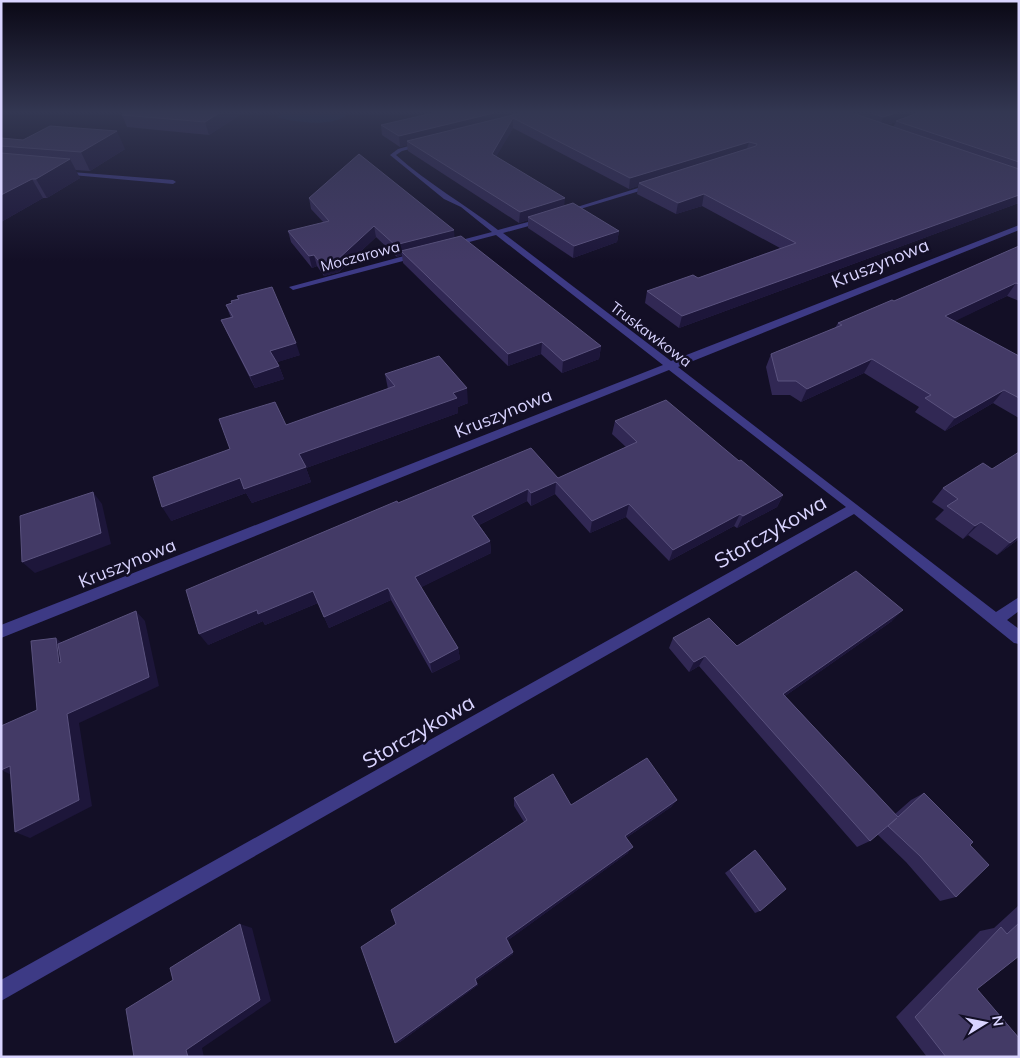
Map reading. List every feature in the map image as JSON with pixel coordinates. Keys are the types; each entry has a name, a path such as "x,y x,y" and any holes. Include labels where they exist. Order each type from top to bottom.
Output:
{"street":[{"name":"Truskawkowa","path":"401,162 446,198 462,206 855,508 1019,638"},
{"path":"49,171 173,182 163,190"},
{"path":"441,248 497,234 658,184"},
{"name":"Kruszynowa","path":"1,632 1019,227"},
{"name":"Moczarowa","path":"293,287 432,251"},
{"name":"Storczykowa","path":"1,990 855,508"},
{"path":"996,620 1019,603"}],"building":[{"path":"1,162 64,162 36,179 32,179 1,195"},
{"path":"349,162 369,162 454,230 395,245 374,226 336,261 321,264 314,255 309,256 288,231 329,221 309,198"},
{"path":"441,162 506,162 565,198 520,212"},
{"path":"600,162 682,162 630,178"},
{"path":"704,162 999,162 1019,169 1019,195 682,316 647,291 693,275 698,278 796,243 704,194 678,203 639,183"},
{"path":"573,203 619,231 574,246 528,217"},
{"path":"461,236 601,346 563,361 542,342 508,354 401,251"},
{"path":"1019,246 1019,284 1016,283 945,316 1019,356 1019,398 1004,390 955,418 925,398 931,395 872,359 807,389 796,381 778,381 771,354 842,325 838,323 892,300 894,301"},
{"path":"272,287 296,343 270,351 279,366 250,376 221,320 233,317 226,305 232,303 231,301 239,299 237,296"},
{"path":"439,356 467,388 453,393 457,398 299,454 306,467 244,489 240,478 162,507 153,477 230,449 219,419 275,402 286,425 395,386 385,374"},
{"path":"666,400 783,495 743,516 740,514 673,550 629,504 592,521 556,482 531,493 528,489 472,516 490,541 415,577 458,648 430,663 388,588 324,617 313,591 258,614 257,610 199,634 186,590 397,501 398,503 531,448 558,478 637,442 615,421"},
{"path":"1019,452 1019,536 1010,543 981,522 975,526 947,506 958,499 943,488 983,463 992,469"},
{"path":"93,492 101,533 22,562 20,516"},
{"path":"856,571 903,610 783,694 898,817 924,793 973,842 970,845 989,865 956,897 920,856 888,826 897,818 870,841 705,656 694,662 673,638 709,618 737,646"},
{"path":"136,611 149,677 67,714 79,800 15,832 10,766 1,770 1,726 37,710 31,641 56,638 59,663 61,662 58,644"},
{"path":"647,758 677,800 625,836 633,847 506,938 513,952 475,979 477,984 395,1043 361,947 396,924 391,910 527,820 514,798 553,774 571,805"},
{"path":"755,850 786,889 760,911 730,870"},
{"path":"1019,923 1019,956 977,989 1019,1038 1019,1057 946,1057 915,1017 1001,927 1007,934"},
{"path":"240,924 260,1000 186,1050 188,1057 134,1057 126,1009 173,980 170,968"}]}
